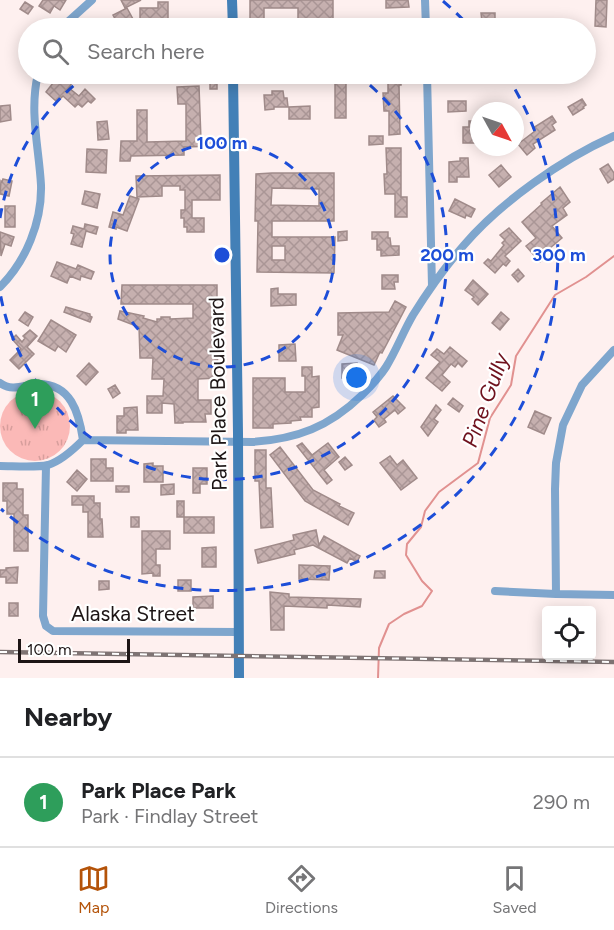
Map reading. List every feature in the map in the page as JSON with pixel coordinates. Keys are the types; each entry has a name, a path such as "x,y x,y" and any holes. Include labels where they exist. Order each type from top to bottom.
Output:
{"street":[{"path":"72,18 92,0"},
{"path":"232,0 233,18"},
{"path":"425,0 426,18"},
{"path":"0,287 19,264 27,248 40,202 41,185 34,115 36,84"},
{"name":"Park Place Boulevard","path":"233,84 239,678"},
{"path":"427,84 432,286"},
{"path":"0,466 46,466 56,462 83,440 238,443 270,441 319,427 339,415 375,382 432,286 465,245 509,202 572,158 614,136"},
{"path":"556,594 555,472 563,425 582,385 614,350"},
{"path":"0,383 12,388 36,384 63,392 75,407 83,440"},
{"name":"Alaska Street","path":"46,466 43,609 46,626 52,631 239,632"},
{"path":"495,591 614,595"}],"green space":[{"path":"42,391 55,397 64,406 68,412 70,426 68,440 60,451 49,459 28,461 10,451 2,440 0,419 10,401 21,393"}],"building":[{"path":"43,0 66,0 60,10 54,6 50,13 39,6"},
{"path":"121,0 141,0 125,8"},
{"path":"250,0 333,0 333,18 298,18 298,8 264,8 264,18 250,18"},
{"path":"386,0 408,0 409,7 386,8"},
{"path":"596,0 607,0 606,27 596,26"},
{"path":"25,2 33,7 28,14 20,9"},
{"path":"158,2 168,2 168,18 140,18 140,8 158,8"},
{"path":"127,8 132,18 115,18 113,15"},
{"path":"481,13 495,13 495,18 482,18"},
{"path":"52,84 71,84 69,88 79,96 85,89 95,99 91,103 88,101 82,107 78,104 75,107 63,96 57,102 46,92"},
{"path":"210,84 217,84 217,89 210,89"},
{"path":"335,84 346,84 346,118 335,118"},
{"path":"388,84 401,84 399,85 400,134 389,135 389,111 384,111 383,93 388,93"},
{"path":"199,86 201,140 217,140 217,146 184,147 184,155 131,156 130,161 120,161 121,141 137,141 137,110 147,110 147,142 186,141 186,104 178,104 177,87"},
{"path":"272,91 283,91 288,107 274,107 274,109 265,110 264,95 272,95"},
{"path":"582,99 586,105 573,115 568,107"},
{"path":"448,101 466,101 466,111 448,112"},
{"path":"10,105 11,120 0,122 0,106"},
{"path":"310,106 310,119 289,119 289,107"},
{"path":"552,116 556,122 552,125 555,130 533,144 535,148 527,155 524,151 524,139 535,131 533,128"},
{"path":"107,121 109,139 98,140 97,122"},
{"path":"470,121 470,143 463,143 463,127 469,127"},
{"path":"369,136 383,136 383,144 369,145"},
{"path":"386,148 401,148 401,197 407,197 407,217 395,217 395,194 385,194"},
{"path":"87,149 107,150 106,173 86,172"},
{"path":"460,158 468,158 469,177 457,177 457,182 449,182 449,162 460,161"},
{"path":"608,164 614,173 614,179 608,183 600,169"},
{"path":"501,165 511,177 499,187 489,175"},
{"path":"334,173 334,221 272,221 272,237 335,237 334,273 257,272 256,174","holes":["272,188 319,189 319,206 271,205","272,246 285,246 285,260 272,260"]},
{"path":"220,175 220,200 192,200 192,218 204,218 204,232 187,232 187,227 184,227 181,210 185,210 185,190 180,190 180,186 162,186 162,196 137,197 136,176"},
{"path":"3,179 12,181 9,196 0,194"},
{"path":"560,187 570,202 563,208 567,215 552,226 562,238 543,254 545,258 540,262 526,246 536,238 522,222"},
{"path":"85,191 100,194 97,208 82,204"},
{"path":"130,196 139,199 127,231 109,227 113,212 123,215"},
{"path":"455,199 475,209 471,217 466,215 465,218 449,211"},
{"path":"5,206 15,206 15,227 5,227"},
{"path":"85,224 98,227 96,234 86,231 82,247 71,244 74,234 71,233 73,226 84,229"},
{"path":"509,228 521,241 505,256 510,261 506,266 503,264 495,273 484,263 488,259 491,261 504,245 502,243 505,240 500,235"},
{"path":"347,231 347,240 338,241 338,232"},
{"path":"0,232 14,237 11,246 5,244 1,256"},
{"path":"372,232 388,232 391,246 399,246 399,255 381,256 381,250 377,250 377,239 372,239"},
{"path":"57,262 76,269 78,265 94,272 91,279 81,276 80,280 70,276 67,283 51,276"},
{"path":"518,269 524,276 518,282 512,275"},
{"path":"382,275 398,275 398,282 394,282 395,289 382,289"},
{"path":"473,280 488,294 478,305 472,299 474,297 465,290"},
{"path":"122,285 217,285 217,302 214,302 214,344 218,344 217,378 198,379 198,400 211,400 211,414 205,414 206,422 175,423 174,404 162,403 162,413 147,413 147,396 163,396 164,379 152,379 153,358 140,358 139,327 118,319 120,311 144,316 143,318 157,322 157,319 161,317 193,318 193,304 121,304"},
{"path":"278,288 278,294 296,294 296,305 271,306 271,289"},
{"path":"395,301 406,307 374,365 337,350 343,335 338,335 338,313 389,312"},
{"path":"66,307 90,314 92,317 90,322 64,312"},
{"path":"25,312 33,317 28,326 19,320"},
{"path":"501,312 509,319 500,330 492,323"},
{"path":"51,320 76,335 66,352 58,346 55,351 38,341"},
{"path":"30,330 37,336 27,347 34,354 19,369 10,360 21,349 12,339 16,335 22,342 25,338 23,336"},
{"path":"295,344 296,361 279,361 279,345"},
{"path":"450,347 467,361 462,367 458,363 455,367 451,364 442,375 450,382 442,391 426,378 440,362 431,355 437,349 444,354"},
{"path":"89,363 98,372 86,385 77,376"},
{"path":"357,363 357,377 342,378 342,364"},
{"path":"302,367 312,367 312,377 319,376 319,407 312,408 312,417 300,417 301,420 291,421 291,423 273,424 273,428 253,428 253,378 285,378 285,392 305,392 305,376 302,376"},
{"path":"115,385 120,393 113,398 108,389"},
{"path":"393,396 405,408 398,414 395,410 384,419 386,422 379,427 374,420 377,417 373,412"},
{"path":"453,398 463,406 459,412 448,404"},
{"path":"436,405 441,410 434,419 438,422 428,436 421,427"},
{"path":"137,407 138,430 117,433 117,416 124,416 124,408"},
{"path":"535,411 551,418 544,434 528,427"},
{"path":"302,443 312,455 328,443 339,457 324,470 332,480 327,484 297,446"},
{"path":"280,447 313,490 354,513 348,525 305,501 270,455"},
{"path":"255,450 266,450 266,488 271,488 273,527 261,528 259,481 255,481"},
{"path":"390,456 397,465 403,460 417,478 401,490 380,463"},
{"path":"345,457 352,465 345,470 339,462"},
{"path":"91,459 106,459 106,468 113,468 113,481 91,481"},
{"path":"153,463 153,466 163,466 163,482 144,482 144,464"},
{"path":"193,468 207,468 207,484 200,484 200,493 193,493"},
{"path":"77,470 87,479 77,491 67,482"},
{"path":"3,483 17,483 17,489 23,489 23,515 28,515 28,551 14,551 14,514 7,514 7,501 3,501"},
{"path":"174,484 174,494 161,495 161,485"},
{"path":"116,486 129,486 129,492 116,492"},
{"path":"72,496 94,496 94,503 100,503 103,537 88,537 88,512 83,512 83,505 72,505"},
{"path":"177,501 184,501 184,517 177,517"},
{"path":"131,517 139,517 139,527 131,527"},
{"path":"184,517 214,517 214,533 184,533"},
{"path":"316,530 319,545 324,536 360,556 357,562 350,558 347,563 313,545 294,550 295,554 258,563 255,550 294,540 293,535"},
{"path":"142,531 170,531 170,549 156,549 156,565 160,565 160,576 153,576 153,573 142,574"},
{"path":"216,547 216,567 202,567 202,548"},
{"path":"299,565 330,566 329,580 299,579"},
{"path":"18,567 17,583 6,583 6,577 0,577 0,570"},
{"path":"375,571 385,571 385,578 374,578"},
{"path":"178,580 191,580 191,591 178,591"},
{"path":"99,581 109,581 109,589 99,590"},
{"path":"270,592 289,594 289,597 361,599 360,607 284,606 284,630 271,630"},
{"path":"213,596 213,608 193,608 193,597"},
{"path":"9,603 18,603 18,616 9,616"}],"waterway":[{"name":"Pine Gully","path":"378,678 379,648 389,624 422,606 432,591 422,581 406,555 407,544 421,527 425,511 439,492 478,463 490,418 511,385 516,356 555,295 586,277 614,256"}],"railway":[{"path":"0,652 614,662"}],"place":[{"name":"Park Place Park","path":"35,429"}]}
